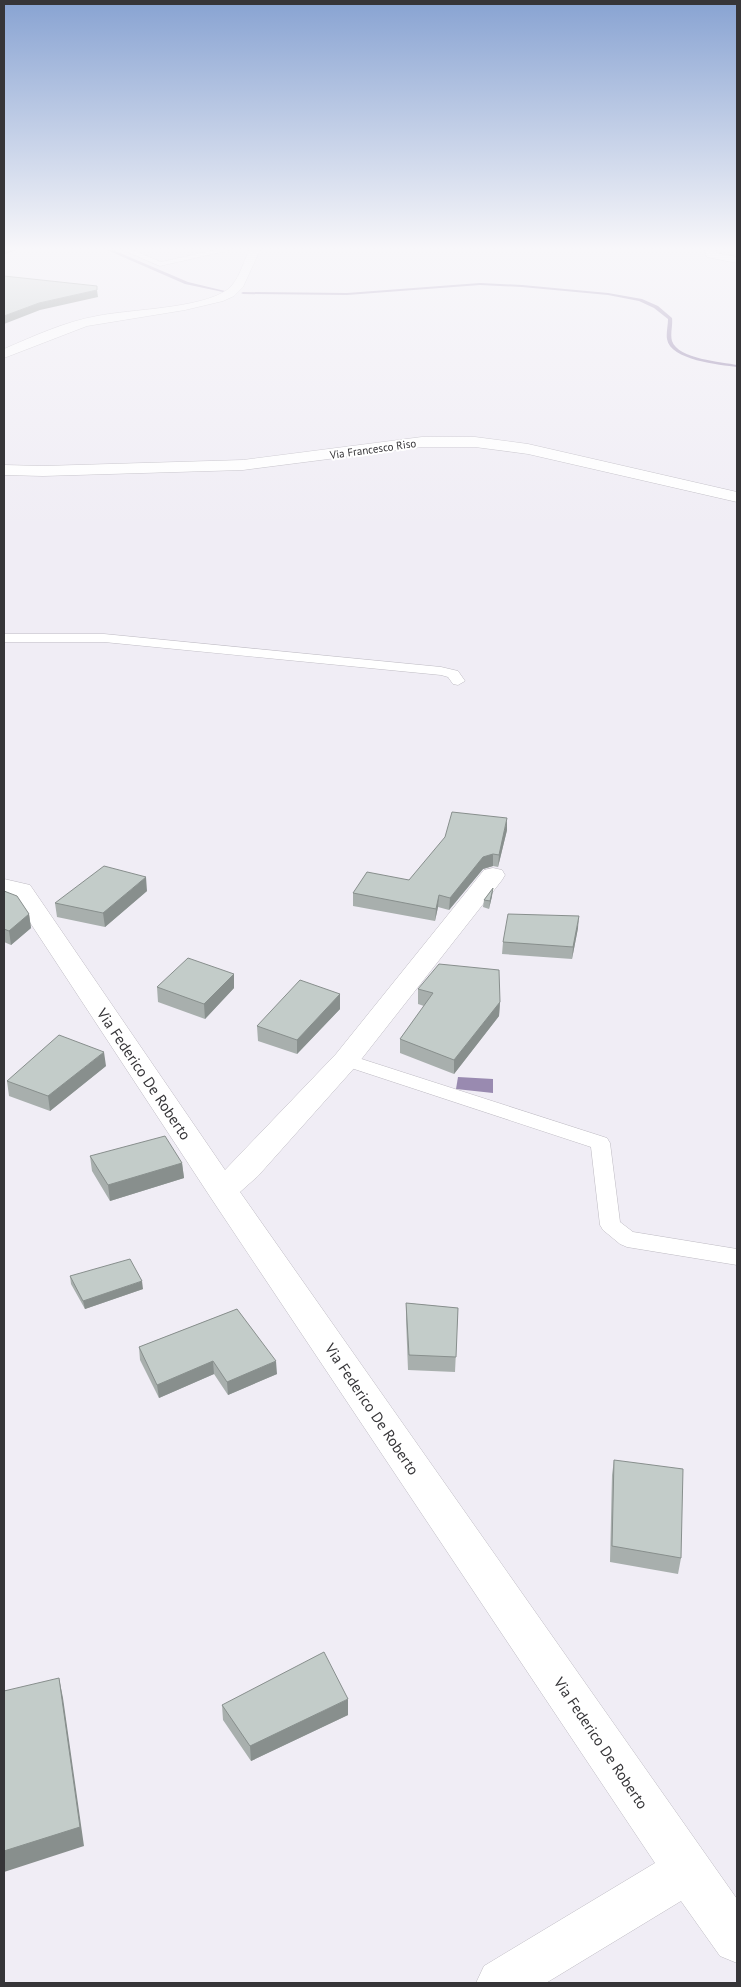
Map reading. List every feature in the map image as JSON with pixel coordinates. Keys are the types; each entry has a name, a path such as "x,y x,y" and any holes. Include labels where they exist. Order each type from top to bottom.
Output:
{"street":[{"path":"4,354 31,343"},
{"name":"Via Francesco Riso","path":"4,470 43,471 243,465 422,442 475,442 528,449 737,497"},
{"path":"222,1190 247,1168 346,1060 493,875"},
{"name":"Via Federico De Roberto","path":"4,886 21,890 222,1190 687,1870 737,1939"},
{"path":"501,1983 687,1870"}],"lane":[{"path":"4,638 104,638 441,671 453,674 458,681"},
{"path":"346,1060 600,1143 610,1225 627,1239 737,1257"}],"shaded area":[{"path":"458,1077 493,1079 493,1093 456,1089"}],"building":[{"path":"452,812 507,818 499,855 493,854 483,857 450,898 439,895 436,909 353,893 367,872 409,880 445,837"},
{"path":"104,866 146,877 103,913 55,903"},
{"path":"493,888 490,901 484,900"},
{"path":"4,891 17,896 29,914 9,931 4,929"},
{"path":"508,914 579,916 573,947 503,942"},
{"path":"188,958 234,974 204,1004 157,987"},
{"path":"439,964 499,970 500,1002 454,1060 400,1039 433,993 418,989"},
{"path":"300,980 340,994 297,1040 257,1026"},
{"path":"59,1035 104,1052 48,1096 7,1081"},
{"path":"165,1136 182,1163 108,1185 90,1156"},
{"path":"130,1259 142,1281 83,1301 70,1276"},
{"path":"406,1303 458,1308 456,1357 409,1355"},
{"path":"237,1309 276,1361 227,1382 213,1361 157,1385 139,1347"},
{"path":"614,1460 683,1469 681,1558 612,1546"},
{"path":"324,1652 348,1699 250,1746 222,1705"},
{"path":"59,1678 80,1827 4,1851 4,1691"}],"waterway":[{"path":"670,343 679,352 688,356 737,366"}]}
